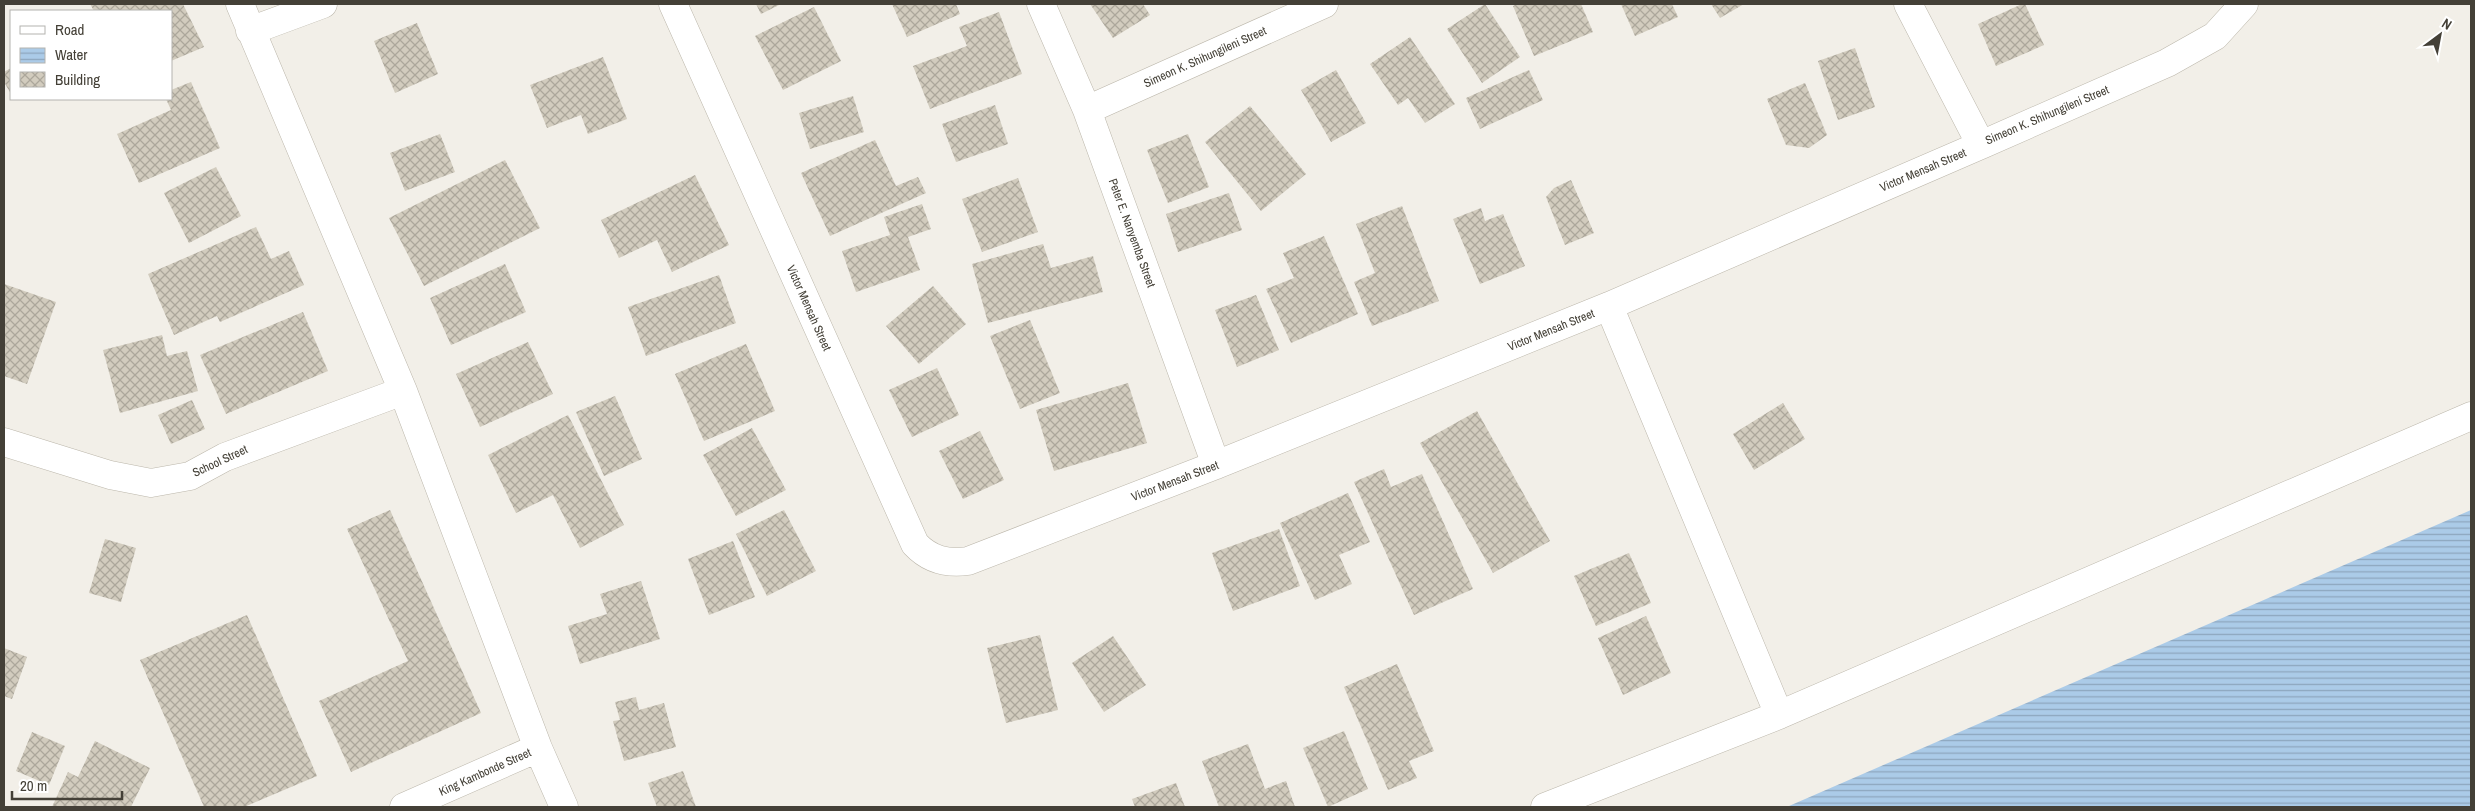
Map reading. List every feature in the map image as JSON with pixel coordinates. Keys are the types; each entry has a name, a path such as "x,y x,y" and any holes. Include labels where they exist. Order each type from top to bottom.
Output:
{"street":[{"path":"240,4 403,391 538,748 564,807"},
{"path":"250,31 323,4"},
{"name":"Victor Mensah Street","path":"672,4 910,535 924,554 951,563 968,561 1216,466 1609,306 1981,145"},
{"name":"Peter E. Nanyemba Street","path":"1041,4 1087,110 1216,466"},
{"name":"Simeon K. Shihungileni Street","path":"1087,110 1324,4"},
{"name":"Simeon K. Shihungileni Street","path":"1908,4 1981,145 2166,63 2215,36 2244,4"},
{"path":"1609,306 1779,715"},
{"name":"School Street","path":"4,442 110,475 152,483 190,476 225,456 403,391"},
{"path":"1545,807 1779,715 2471,416"},
{"name":"King Kambonde Street","path":"404,807 538,748"}],"water":[{"path":"2471,510 2471,807 1787,807 1789,806"}],"building":[{"path":"90,4 183,4 204,47 172,61 172,10 93,10"},
{"path":"756,4 781,4 761,14"},
{"path":"892,4 956,4 960,14 907,37"},
{"path":"1090,4 1143,4 1150,15 1113,38"},
{"path":"1485,4 1520,57 1482,83 1447,29"},
{"path":"1517,4 1581,4 1593,32 1534,56 1513,6"},
{"path":"1621,4 1672,4 1678,17 1635,36"},
{"path":"1711,4 1744,4 1720,18"},
{"path":"2025,4 2044,45 1996,66 1978,24"},
{"path":"814,7 841,61 783,90 755,36"},
{"path":"999,12 1022,74 930,109 913,66 967,46 959,27"},
{"path":"417,23 438,74 395,93 374,41"},
{"path":"1410,37 1455,104 1425,123 1408,98 1398,105 1370,64"},
{"path":"1855,48 1875,107 1838,120 1818,61"},
{"path":"603,57 627,119 588,134 581,115 547,128 530,85"},
{"path":"10,69 10,92 4,82 4,72"},
{"path":"1336,70 1366,123 1331,142 1301,90"},
{"path":"1529,70 1543,100 1480,129 1466,98"},
{"path":"191,82 220,148 139,183 117,134 171,110 166,100 172,100 172,90"},
{"path":"1805,83 1827,135 1809,148 1786,145 1767,99"},
{"path":"853,96 864,132 810,149 799,113"},
{"path":"995,105 1008,144 956,162 942,124"},
{"path":"1250,106 1306,174 1261,211 1205,142"},
{"path":"440,134 455,172 405,191 390,153"},
{"path":"1188,134 1209,187 1168,203 1147,150"},
{"path":"875,140 896,186 918,177 926,193 830,236 801,173"},
{"path":"505,160 540,228 424,286 389,218"},
{"path":"216,167 241,216 189,243 164,193"},
{"path":"695,175 729,245 672,272 657,240 619,258 601,220"},
{"path":"1018,178 1038,232 982,252 962,199"},
{"path":"1571,180 1594,233 1565,245 1546,197 1554,188"},
{"path":"1229,193 1242,230 1178,252 1166,214"},
{"path":"922,204 931,229 908,237 920,270 856,292 842,251 890,235 884,217"},
{"path":"1402,206 1439,301 1372,326 1354,282 1375,273 1356,224"},
{"path":"1481,208 1485,221 1503,214 1525,266 1480,284 1453,219"},
{"path":"256,227 271,259 289,251 304,285 220,322 217,316 174,335 148,274"},
{"path":"1324,236 1358,314 1291,343 1266,289 1294,278 1283,253"},
{"path":"1043,244 1051,268 1093,256 1103,292 988,323 972,264"},
{"path":"505,264 526,312 451,345 430,298"},
{"path":"719,275 736,323 646,356 628,307"},
{"path":"4,284 56,302 27,384 4,376"},
{"path":"933,286 966,324 919,364 886,326"},
{"path":"1256,295 1279,350 1237,367 1215,310"},
{"path":"303,312 328,371 226,414 200,355"},
{"path":"1030,320 1060,393 1020,409 990,336"},
{"path":"162,335 167,356 187,351 198,391 120,413 103,350"},
{"path":"528,342 553,394 480,427 456,374"},
{"path":"746,344 775,411 704,441 675,374"},
{"path":"937,368 959,415 912,437 889,390"},
{"path":"1128,383 1147,443 1054,471 1036,410"},
{"path":"615,396 642,459 604,476 576,412"},
{"path":"192,400 205,429 171,444 158,415"},
{"path":"1783,403 1805,439 1754,470 1733,434"},
{"path":"1477,411 1550,541 1493,573 1420,443"},
{"path":"568,415 624,525 580,548 553,495 516,513 488,455"},
{"path":"752,428 786,490 736,516 703,455"},
{"path":"980,431 1004,480 963,499 939,451"},
{"path":"1384,469 1391,487 1422,474 1473,589 1414,615 1354,482"},
{"path":"1348,493 1370,542 1339,555 1352,584 1315,600 1280,523"},
{"path":"390,510 481,713 351,772 319,701 408,661 347,529"},
{"path":"784,510 816,571 767,596 736,534"},
{"path":"1279,529 1300,586 1233,611 1212,553"},
{"path":"105,539 136,548 121,602 89,593"},
{"path":"733,541 755,597 709,615 688,559"},
{"path":"1629,553 1651,603 1596,626 1574,576"},
{"path":"641,581 660,639 580,664 568,626 607,614 600,594"},
{"path":"247,615 317,776 244,807 204,807 140,660"},
{"path":"1646,616 1671,673 1623,695 1598,638"},
{"path":"1040,635 1058,710 1006,723 987,648"},
{"path":"1113,636 1146,685 1104,712 1072,663"},
{"path":"4,648 27,657 12,699 4,696"},
{"path":"1397,664 1434,751 1409,761 1417,778 1388,790 1344,687"},
{"path":"636,697 639,710 664,703 676,747 624,761 613,721 620,720 615,702"},
{"path":"1344,731 1368,789 1328,807 1303,748"},
{"path":"32,732 65,746 49,785 16,771"},
{"path":"95,741 150,768 131,807 52,807 68,772 78,777"},
{"path":"1248,744 1265,789 1286,781 1295,807 1219,807 1202,761"},
{"path":"683,771 696,807 657,807 648,783"},
{"path":"1176,783 1185,807 1135,807 1132,799"}]}
